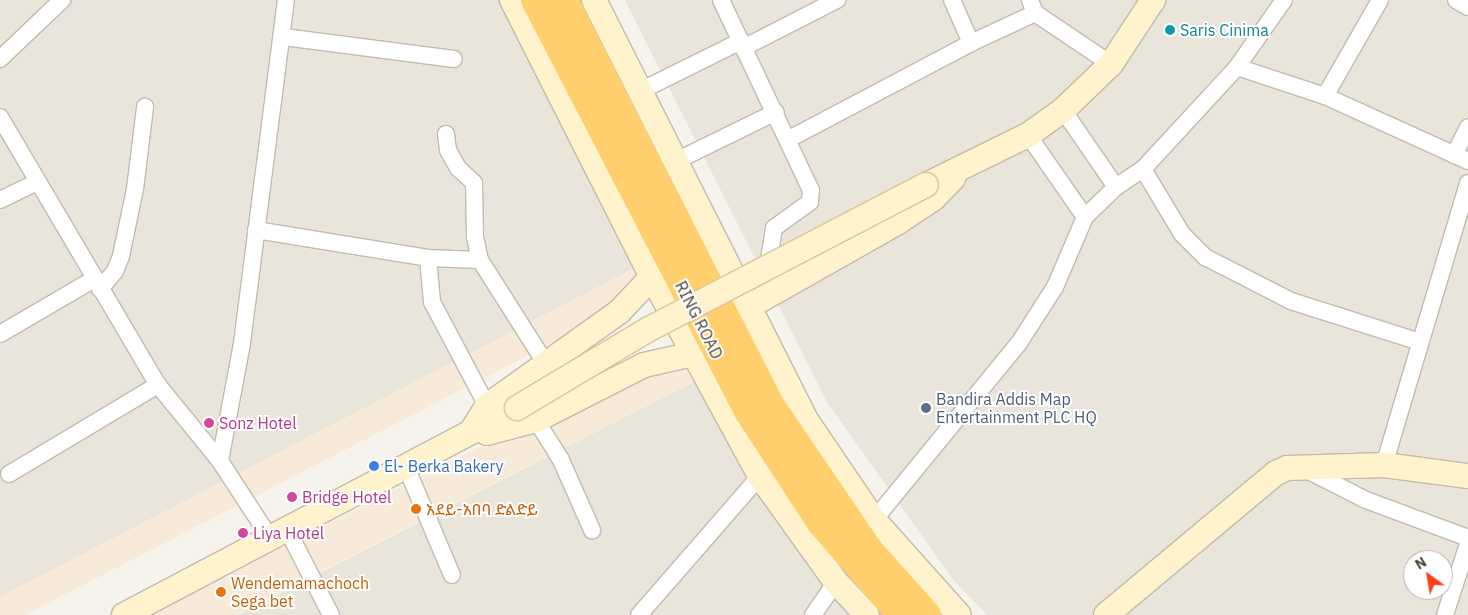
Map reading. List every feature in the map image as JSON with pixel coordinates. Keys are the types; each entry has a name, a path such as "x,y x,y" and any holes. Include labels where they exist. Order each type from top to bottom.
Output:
{"highway":[{"name":"RING ROAD","path":"535,0 748,411 822,522 901,615"},
{"name":"RING ROAD","path":"564,0 771,406 869,550 927,615"}],"main road":[{"name":"RING ROAD","path":"512,0 652,277 760,476 836,582 866,615"},
{"path":"594,0 808,423 874,520 959,615"},
{"path":"527,414 649,329 768,264 1028,135 1063,110 1111,64 1152,0"},
{"path":"748,307 916,210 934,198 962,167"},
{"path":"470,435 487,406 619,312 652,277"},
{"path":"134,613 278,534 470,435 527,414 627,371 693,354"},
{"path":"1106,615 1276,473 1299,465 1384,465 1468,476"}],"street":[{"path":"0,59 62,0"},
{"path":"220,461 242,344 256,230 284,37 286,0"},
{"path":"721,0 789,139 811,190 810,202 774,228 768,264"},
{"path":"640,91 837,0"},
{"path":"952,0 971,43"},
{"path":"874,520 1020,343 1055,287 1085,218 1116,187 1143,169 1237,67 1284,0"},
{"path":"1325,96 1380,0"},
{"path":"1456,0 1468,7"},
{"path":"789,139 971,43 1033,7 1111,64"},
{"path":"284,37 454,59"},
{"path":"1237,67 1325,96 1461,158 1468,127"},
{"path":"0,334 97,284 115,271 121,256 135,189 145,107"},
{"path":"1063,110 1116,187"},
{"path":"676,161 776,112"},
{"path":"0,117 158,385 278,534 331,615"},
{"path":"446,134 448,150 458,168 474,183 474,238 480,260 546,364"},
{"path":"1028,135 1085,218"},
{"path":"1143,169 1182,234 1205,257 1291,301 1420,342"},
{"path":"0,200 37,182"},
{"path":"1384,465 1468,184"},
{"path":"256,230 428,258 480,260"},
{"path":"428,258 432,302 487,406"},
{"path":"9,474 158,385"},
{"path":"527,414 561,460 592,530"},
{"path":"1299,465 1366,500 1468,538"},
{"path":"407,469 452,575"},
{"path":"639,615 760,476"},
{"path":"1445,615 1468,544"},
{"path":"813,615 836,582"}],"shaded area":[{"path":"0,0 519,0 656,257 0,597"},
{"path":"625,0 1468,0 1468,615 987,615 954,581 827,402"},
{"path":"656,257 666,284 25,615 0,615 0,597"},
{"path":"689,340 707,375 235,615 152,614"},
{"path":"707,375 860,615 238,615"}],"place":[{"name":"Saris Cinima","path":"1170,30"},
{"name":"Bandira Addis Map Entertainment PLC HQ","path":"926,408"},
{"name":"Sonz Hotel","path":"209,423"},
{"name":"El- Berka Bakery","path":"374,466"},
{"name":"Bridge Hotel","path":"292,497"},
{"name":"አደይ-አበባ ድልድይ","path":"416,509"},
{"name":"Liya Hotel","path":"243,533"},
{"name":"Wendemamachoch Sega bet","path":"221,592"}]}
